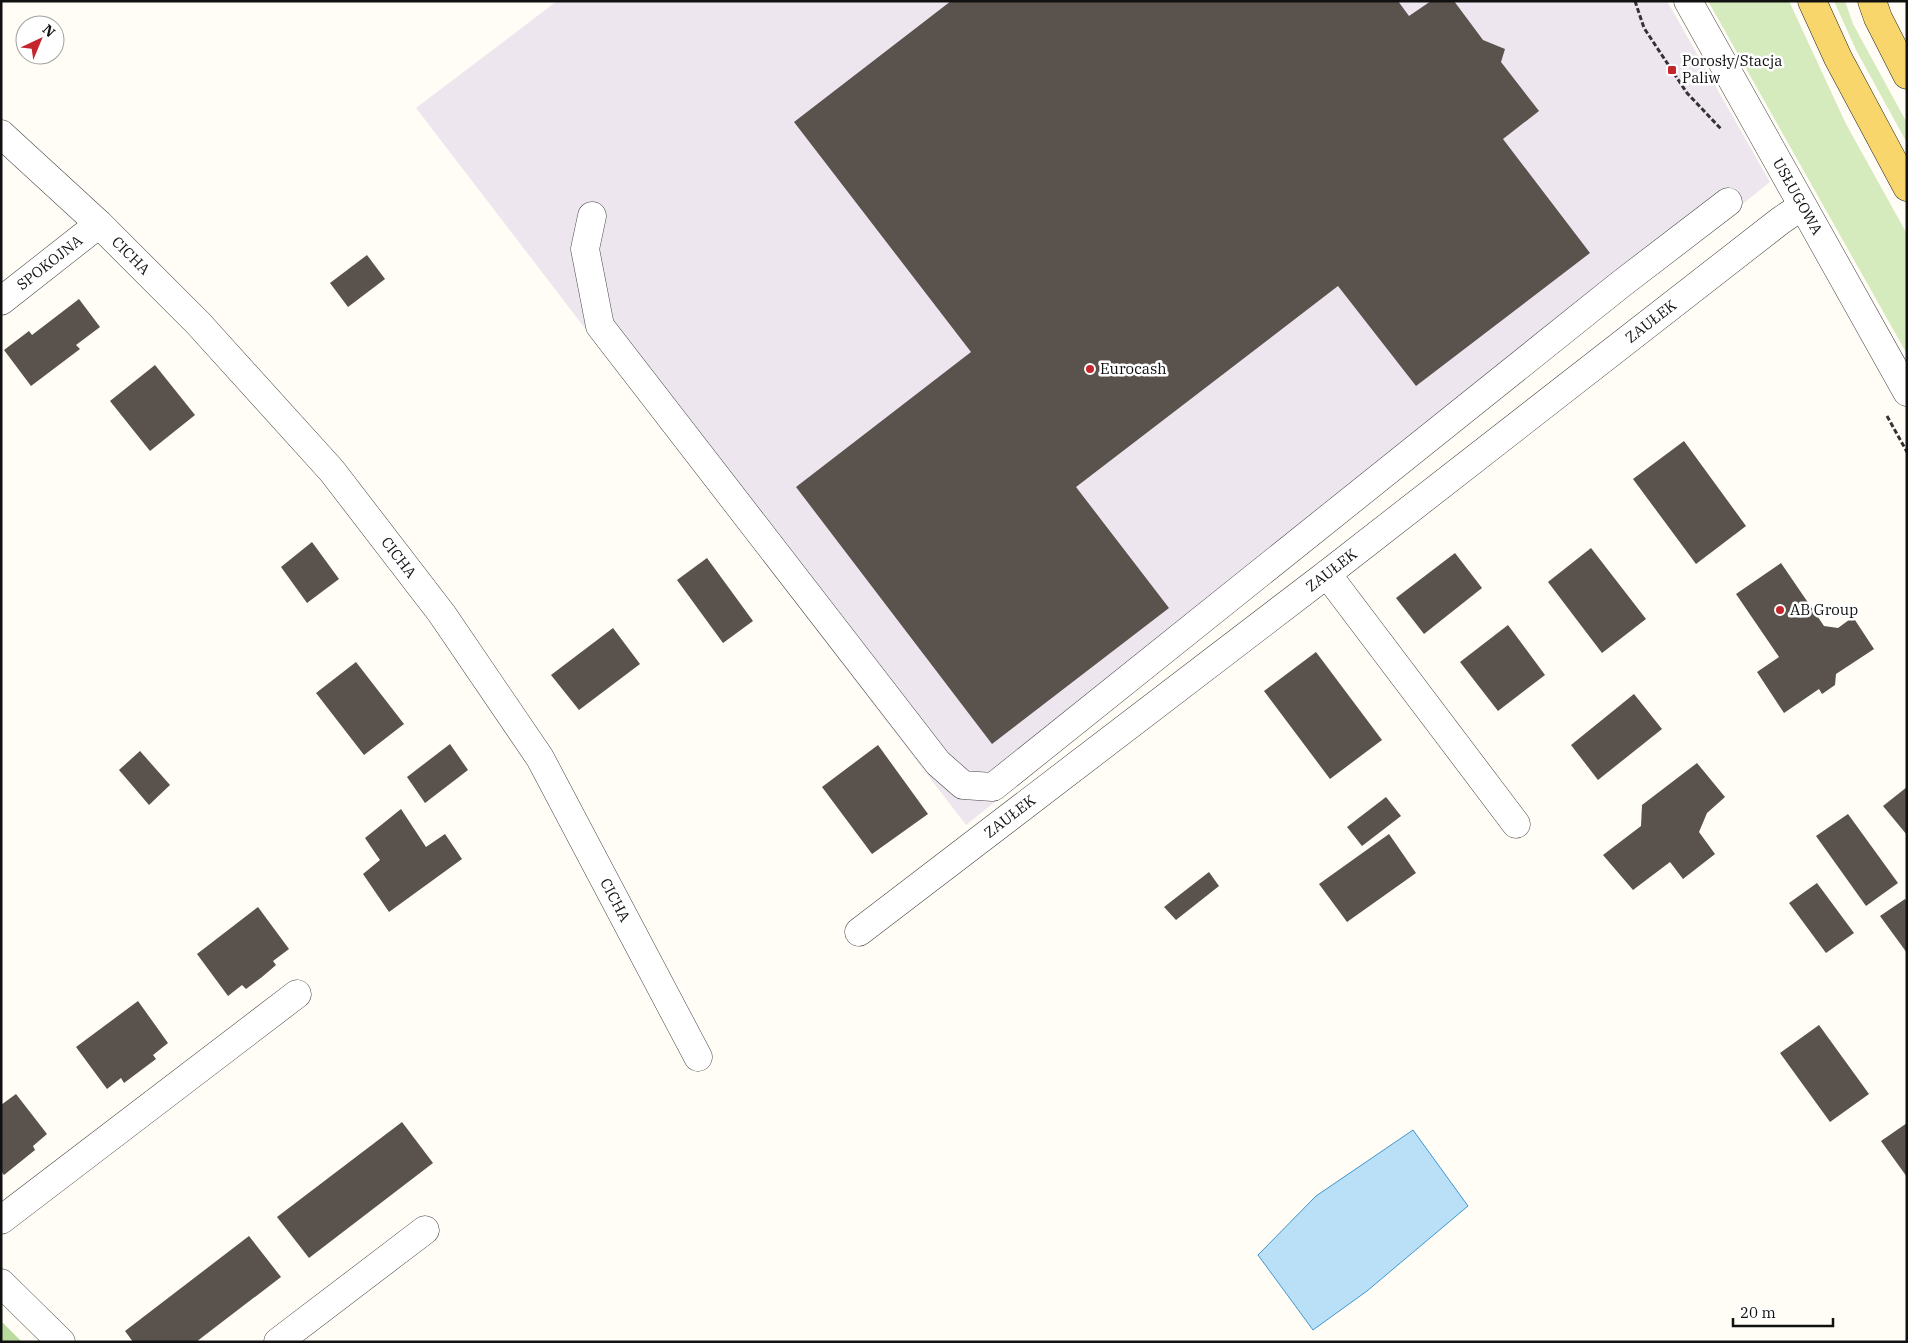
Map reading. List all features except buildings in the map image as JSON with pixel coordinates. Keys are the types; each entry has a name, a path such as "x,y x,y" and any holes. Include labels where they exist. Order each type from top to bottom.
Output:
{"main road":[{"path":"1812,1 1838,58 1907,187"},
{"path":"1872,1 1878,18 1907,75"}],"street":[{"name":"USŁUGOWA","path":"1688,1 1907,392"},
{"name":"CICHA","path":"1,134 99,224 198,323 332,471 442,614 540,758 698,1057"},
{"path":"592,216 585,249 600,326 938,763 963,785 993,787 1621,284 1728,202"},
{"name":"ZAUŁEK","path":"859,932 1327,574 1802,206"},
{"name":"SPOKOJNA","path":"1,300 99,224"},
{"path":"1327,574 1516,824"},
{"path":"1,1220 297,994"},
{"path":"278,1342 425,1230"},
{"path":"1,1283 61,1342"}],"shaded area":[{"path":"557,1 1667,1 1770,182 966,825 416,108"}],"green space":[{"path":"1708,1 1789,1 1846,124 1907,234 1907,354"},
{"path":"1834,1 1845,1 1853,24 1907,123 1907,143 1856,50"},
{"path":"1,1321 22,1342 1,1342"}],"water":[{"path":"1413,1130 1468,1206 1367,1291 1313,1330 1258,1255 1316,1196"}],"place":[{"name":"Porosły/Stacja Paliw","path":"1672,70"},
{"name":"Eurocash","path":"1090,369"},
{"name":"AB Group","path":"1780,610"}]}
